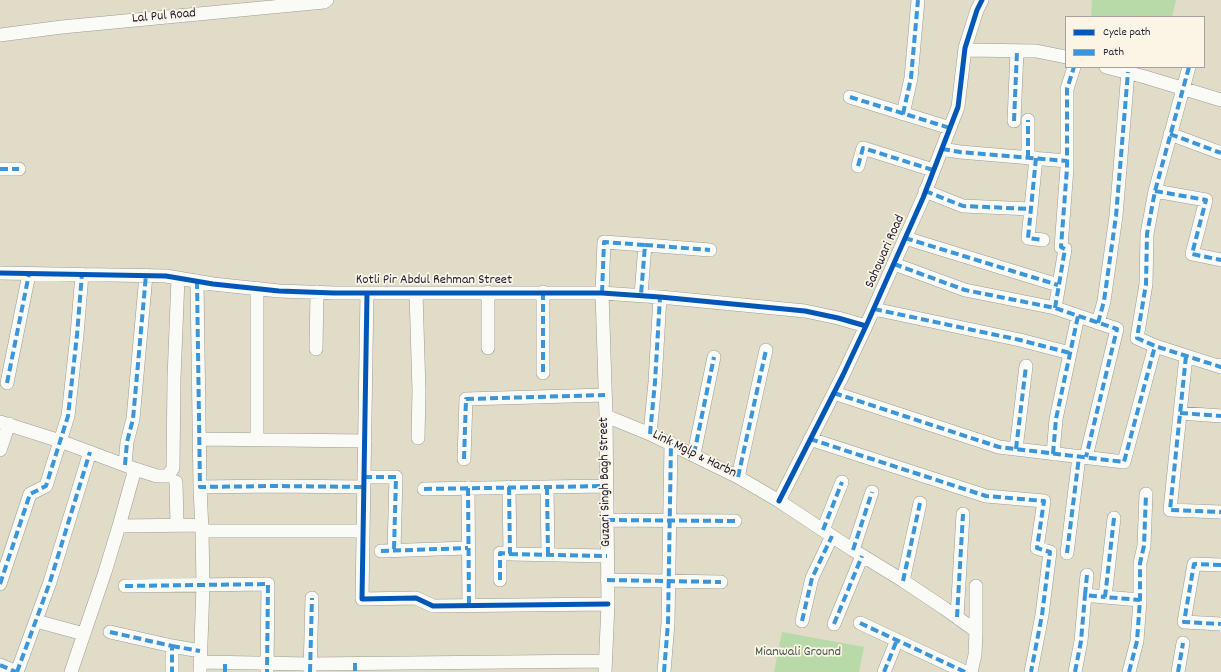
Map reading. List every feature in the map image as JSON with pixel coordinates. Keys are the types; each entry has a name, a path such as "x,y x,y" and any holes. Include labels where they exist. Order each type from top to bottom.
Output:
{"street":[{"name":"Lal Pul Road","path":"0,39 62,27 324,2 327,0"},
{"path":"903,114 911,78 918,0"},
{"name":"Sahowari Road","path":"779,501 834,393 874,309 934,170 958,107 965,50 977,10 982,0"},
{"path":"965,50 1036,52 1065,57"},
{"path":"1014,121 1016,51"},
{"path":"1054,308 1065,249 1061,247 1067,161 1067,89 1074,68"},
{"path":"1110,68 1184,88 1221,100"},
{"path":"1189,68 1155,191 1147,234 1146,284 1137,338 1155,346 1186,356 1221,367 1221,365"},
{"path":"1098,323 1104,301 1116,216 1128,72"},
{"path":"850,97 950,128"},
{"path":"1028,120 1032,158 1031,209 1028,238 1044,240"},
{"path":"1170,134 1221,153"},
{"path":"858,166 863,148 934,170"},
{"path":"942,149 960,152 1067,161"},
{"path":"0,169 19,169"},
{"path":"925,191 963,206 1031,209"},
{"path":"1155,191 1206,200 1192,254 1221,260"},
{"path":"905,238 1058,285"},
{"name":"Guzari Singh Bagh Street","path":"605,666 608,580 606,416 602,293 604,242 645,245"},
{"path":"641,296 645,245 710,250"},
{"path":"894,264 965,290 1054,308 1117,329 1082,457 1067,552"},
{"name":"Kotli Pir Abdul Rehman Street","path":"0,273 166,276 279,291 367,293 602,293 805,311 866,326"},
{"path":"6,383 29,274"},
{"path":"0,584 30,494 46,486 68,416 82,274"},
{"path":"71,672 119,526 130,467 127,442 133,419 146,275"},
{"path":"0,450 4,423 60,441 157,476 168,476 173,468 174,378 178,278"},
{"path":"197,281 202,528 200,662"},
{"path":"257,288 258,439"},
{"path":"316,349 317,292"},
{"path":"488,292 488,348"},
{"path":"543,292 543,373"},
{"path":"367,293 362,599 416,598 433,606 608,604"},
{"path":"416,293 419,392 418,438"},
{"path":"650,434 656,382 660,297"},
{"path":"874,309 1020,340 1070,353"},
{"path":"1053,454 1056,419 1078,316"},
{"path":"834,393 999,447 1124,462 1155,346"},
{"path":"738,476 766,350"},
{"path":"1186,356 1170,510 1221,512"},
{"path":"694,454 714,358"},
{"path":"1016,449 1026,366"},
{"path":"464,460 466,398 485,399 605,395"},
{"path":"1180,413 1221,416"},
{"name":"Link Mglp & Harbn","path":"606,416 671,443 738,476 903,581 976,631"},
{"path":"199,438 365,441"},
{"path":"810,439 986,496 1044,501 1037,548 1050,552 1042,616 1031,672"},
{"path":"664,672 668,623 671,443"},
{"path":"0,665 16,672 50,582 90,452"},
{"path":"200,487 274,486 364,482 396,477 394,550"},
{"path":"176,482 177,525"},
{"path":"802,621 812,578 842,482"},
{"path":"424,488 606,486"},
{"path":"509,487 510,554"},
{"path":"547,487 548,554"},
{"path":"468,488 469,606"},
{"path":"834,624 858,553 872,492"},
{"path":"1129,672 1137,641 1140,600 1140,563 1144,546 1146,494"},
{"path":"903,581 920,503"},
{"path":"956,617 963,514"},
{"path":"1105,596 1114,518"},
{"path":"607,520 735,521"},
{"path":"119,526 177,525 202,528 363,531"},
{"path":"381,550 468,548"},
{"path":"500,580 500,553 607,556"},
{"path":"1221,565 1194,564 1184,622 1221,624"},
{"path":"1075,672 1081,641 1087,576"},
{"path":"608,580 721,582"},
{"path":"125,586 268,584 267,668"},
{"path":"971,672 975,655 976,586"},
{"path":"1085,595 1140,600"},
{"path":"310,668 312,598"},
{"path":"36,621 84,634"},
{"path":"860,623 965,672"},
{"path":"110,632 172,646 200,662 225,667 355,668 605,666"},
{"path":"884,672 897,640"},
{"path":"1178,672 1183,643"},
{"path":"172,646 172,672"}],"green space":[{"path":"1091,0 1176,0 1172,16 1091,16"},
{"name":"Mianwali Ground","path":"782,632 864,647 859,672 774,672"}],"marked path":[{"path":"903,114 911,78 918,0"},
{"path":"1014,121 1017,51"},
{"path":"1055,308 1065,249 1061,247 1067,168 1067,89 1074,68"},
{"path":"1189,68 1155,191 1147,234 1146,284 1137,338 1155,346 1221,367 1221,365"},
{"path":"1098,323 1104,301 1116,216 1128,72"},
{"path":"850,97 950,128"},
{"path":"1028,120 1028,158"},
{"path":"1170,134 1221,153"},
{"path":"858,166 863,148 933,170"},
{"path":"942,149 960,152 1067,161"},
{"path":"1036,158 1028,238 1043,240"},
{"path":"0,169 19,169"},
{"path":"925,191 963,206 1031,209"},
{"path":"1155,191 1206,200 1192,254 1221,260"},
{"path":"905,238 1058,285"},
{"path":"602,293 604,242 645,245 641,295"},
{"path":"645,245 710,250"},
{"path":"894,264 965,290 1055,308 1117,329 1086,457"},
{"path":"7,383 29,274"},
{"path":"0,584 30,494 46,486 68,416 82,274"},
{"path":"125,465 127,442 133,419 146,275"},
{"path":"197,281 200,487 364,487"},
{"path":"543,292 543,373"},
{"path":"650,434 655,382 660,297"},
{"path":"874,309 1020,340 1070,353"},
{"path":"1053,454 1056,419 1078,316"},
{"path":"834,393 999,447 1124,462 1155,346"},
{"path":"738,477 766,350"},
{"path":"1186,356 1170,510 1221,512"},
{"path":"694,454 714,357"},
{"path":"1016,449 1026,366"},
{"path":"464,459 466,399 605,395"},
{"path":"1180,413 1221,416"},
{"path":"810,439 986,496 1044,501 1037,548 1050,552 1042,615 1031,672"},
{"path":"664,672 668,623 671,443"},
{"path":"17,672 50,582 90,452"},
{"path":"1067,553 1079,457"},
{"path":"364,477 396,477 394,550"},
{"path":"823,530 842,482"},
{"path":"424,489 606,486"},
{"path":"500,580 500,553 510,554 509,487"},
{"path":"547,487 548,554"},
{"path":"468,488 469,606"},
{"path":"853,550 872,492"},
{"path":"1129,672 1137,641 1140,600 1140,563 1144,546 1146,494"},
{"path":"903,581 920,503"},
{"path":"957,617 963,514"},
{"path":"1114,518 1105,597 1140,600"},
{"path":"607,520 735,521"},
{"path":"802,621 812,578 832,536"},
{"path":"381,551 468,548"},
{"path":"510,554 607,556"},
{"path":"834,624 862,556"},
{"path":"1221,565 1194,564 1184,622 1221,624"},
{"path":"1087,575 1085,595 1105,597"},
{"path":"607,580 721,582"},
{"path":"125,586 268,584 267,672"},
{"path":"1075,672 1081,641 1085,595"},
{"path":"310,672 312,598"},
{"path":"860,623 965,672"},
{"path":"110,632 172,646 172,672"},
{"path":"884,672 897,640"},
{"path":"1178,672 1183,643"},
{"path":"172,646 200,651"},
{"path":"225,663 225,672"},
{"path":"355,663 355,672"},
{"path":"0,665 16,672"}],"cycle path":[{"path":"779,501 843,375 923,198 958,107 965,48 977,10 982,0"},
{"path":"0,273 166,276 213,284 279,291 334,293 602,293 805,311 866,326"},
{"path":"367,293 362,599 416,598 433,606 608,604"}]}
